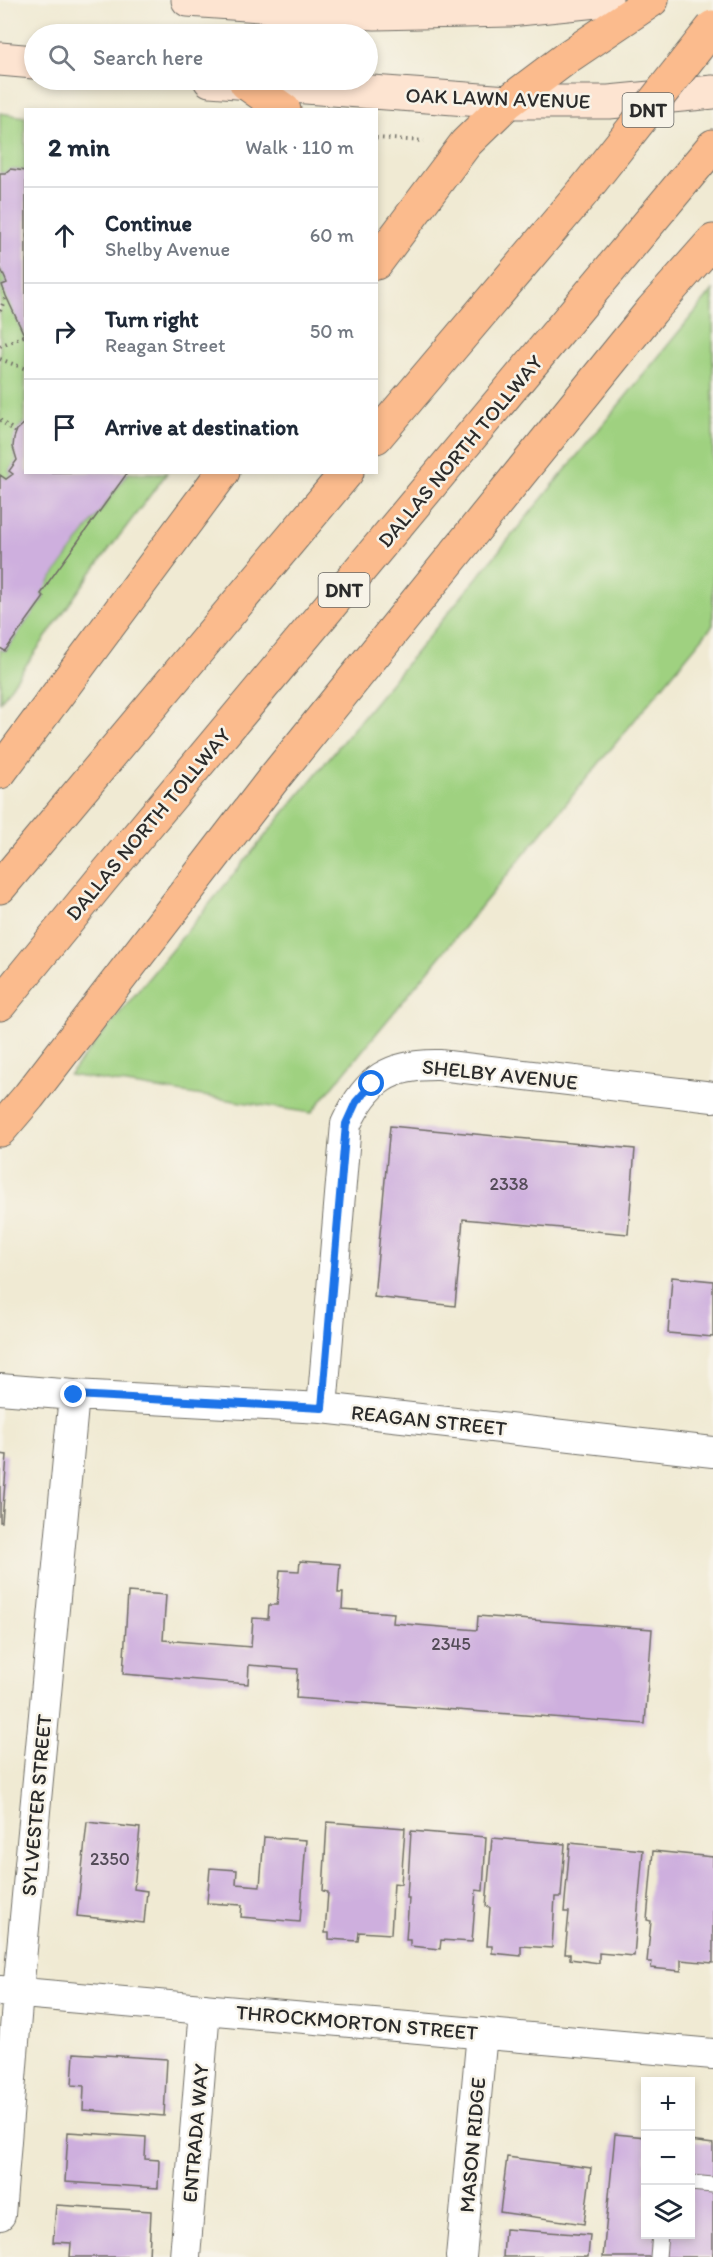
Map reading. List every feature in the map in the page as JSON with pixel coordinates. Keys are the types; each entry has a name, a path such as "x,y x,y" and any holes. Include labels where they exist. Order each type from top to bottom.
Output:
{"highway":[{"path":"378,260 466,142 508,102 569,56 652,0"},
{"name":"DNT","path":"378,435 583,192 713,27"},
{"path":"256,90 281,108"},
{"name":"DALLAS NORTH TOLLWAY","path":"0,1004 713,146"},
{"path":"0,1130 274,778 645,319 713,241"},
{"path":"0,772 222,474"},
{"path":"0,887 345,474"}],"main road":[{"path":"189,0 375,13 508,10 606,0"},
{"path":"0,59 24,61"},
{"name":"OAK LAWN AVENUE","path":"343,90 508,102 609,102 713,92"}],"street":[{"name":"SHELBY AVENUE","path":"322,1408 346,1124 356,1102 372,1084 392,1071 416,1065 439,1065 713,1097"},
{"name":"REAGAN STREET","path":"0,1389 322,1408 713,1452"},
{"name":"SYLVESTER STREET","path":"0,2214 9,1991 74,1395"},
{"name":"THROCKMORTON STREET","path":"9,1991 713,2054"},
{"name":"ENTRADA WAY","path":"185,2257 205,2008"},
{"name":"MASON RIDGE","path":"461,2257 482,2033"}],"lane":[{"path":"695,2184 713,2186"},
{"path":"658,2257 660,2239"}],"path":[{"path":"378,138 434,142"},
{"path":"0,311 6,296"},
{"path":"0,346 24,336"},
{"path":"0,359 24,368"},
{"path":"0,420 16,432"}],"green space":[{"path":"0,113 24,117 24,171 10,169 5,173 0,173"},
{"path":"0,267 7,283 2,285 24,334 24,423 14,439 17,460 9,471 13,474 6,479 0,475"},
{"path":"713,290 713,625 311,1113 69,1075"},
{"path":"127,474 166,474 92,572 0,702 0,651 1,649 5,651 44,597 41,594"}],"building":[{"path":"10,169 24,171 24,335 2,285 7,283 0,267 0,173 5,173"},
{"path":"24,424 24,474 127,474 47,584 41,594 44,597 5,651 0,648 0,475 6,479 13,474 9,471 17,460 13,447 17,430"},
{"path":"390,1126 635,1149 628,1234 463,1219 455,1306 374,1297"},
{"path":"672,1277 713,1281 713,1337 668,1333"},
{"path":"0,1454 7,1455 2,1522 0,1522"},
{"path":"300,1561 340,1564 338,1593 343,1593 342,1609 394,1613 393,1623 477,1630 478,1616 652,1629 645,1724 296,1698 298,1669 249,1665 248,1684 123,1674 128,1592 166,1595 163,1640 251,1647 253,1618 268,1619 269,1605 277,1605 280,1570 299,1571"},
{"path":"87,1822 140,1828 134,1889 147,1891 144,1923 77,1916"},
{"path":"327,1822 405,1828 401,1884 394,1883 391,1934 359,1932 358,1941 329,1939 329,1933 325,1933 328,1892 323,1891"},
{"path":"411,1831 486,1837 483,1891 476,1890 472,1942 441,1940 440,1949 410,1946 410,1940 406,1940"},
{"path":"264,1837 306,1840 300,1922 241,1917 242,1905 207,1903 210,1868 237,1870 236,1884 260,1886"},
{"path":"492,1838 565,1844 561,1897 555,1897 552,1948 521,1946 521,1956 492,1953 492,1946 487,1946 490,1907 486,1906"},
{"path":"570,1843 643,1850 634,1956 599,1953 599,1963 570,1959 570,1954 565,1954 569,1912 564,1912"},
{"path":"653,1851 713,1857 713,1963 681,1960 681,1971 651,1968 652,1962 647,1962 651,1921 647,1920"},
{"path":"74,2053 167,2059 164,2116 83,2110 84,2086 72,2085"},
{"path":"68,2132 146,2137 145,2159 159,2160 158,2188 65,2182"},
{"path":"615,2134 641,2137 641,2239 695,2239 695,2142 713,2144 713,2257 603,2257"},
{"path":"507,2157 591,2168 584,2224 500,2212"},
{"path":"56,2205 151,2211 149,2257 70,2257 71,2243 53,2242"},
{"path":"505,2229 590,2235 588,2257 503,2257"}],"route":[{"path":"74,1395 322,1408 346,1124 356,1102 372,1084"}]}
